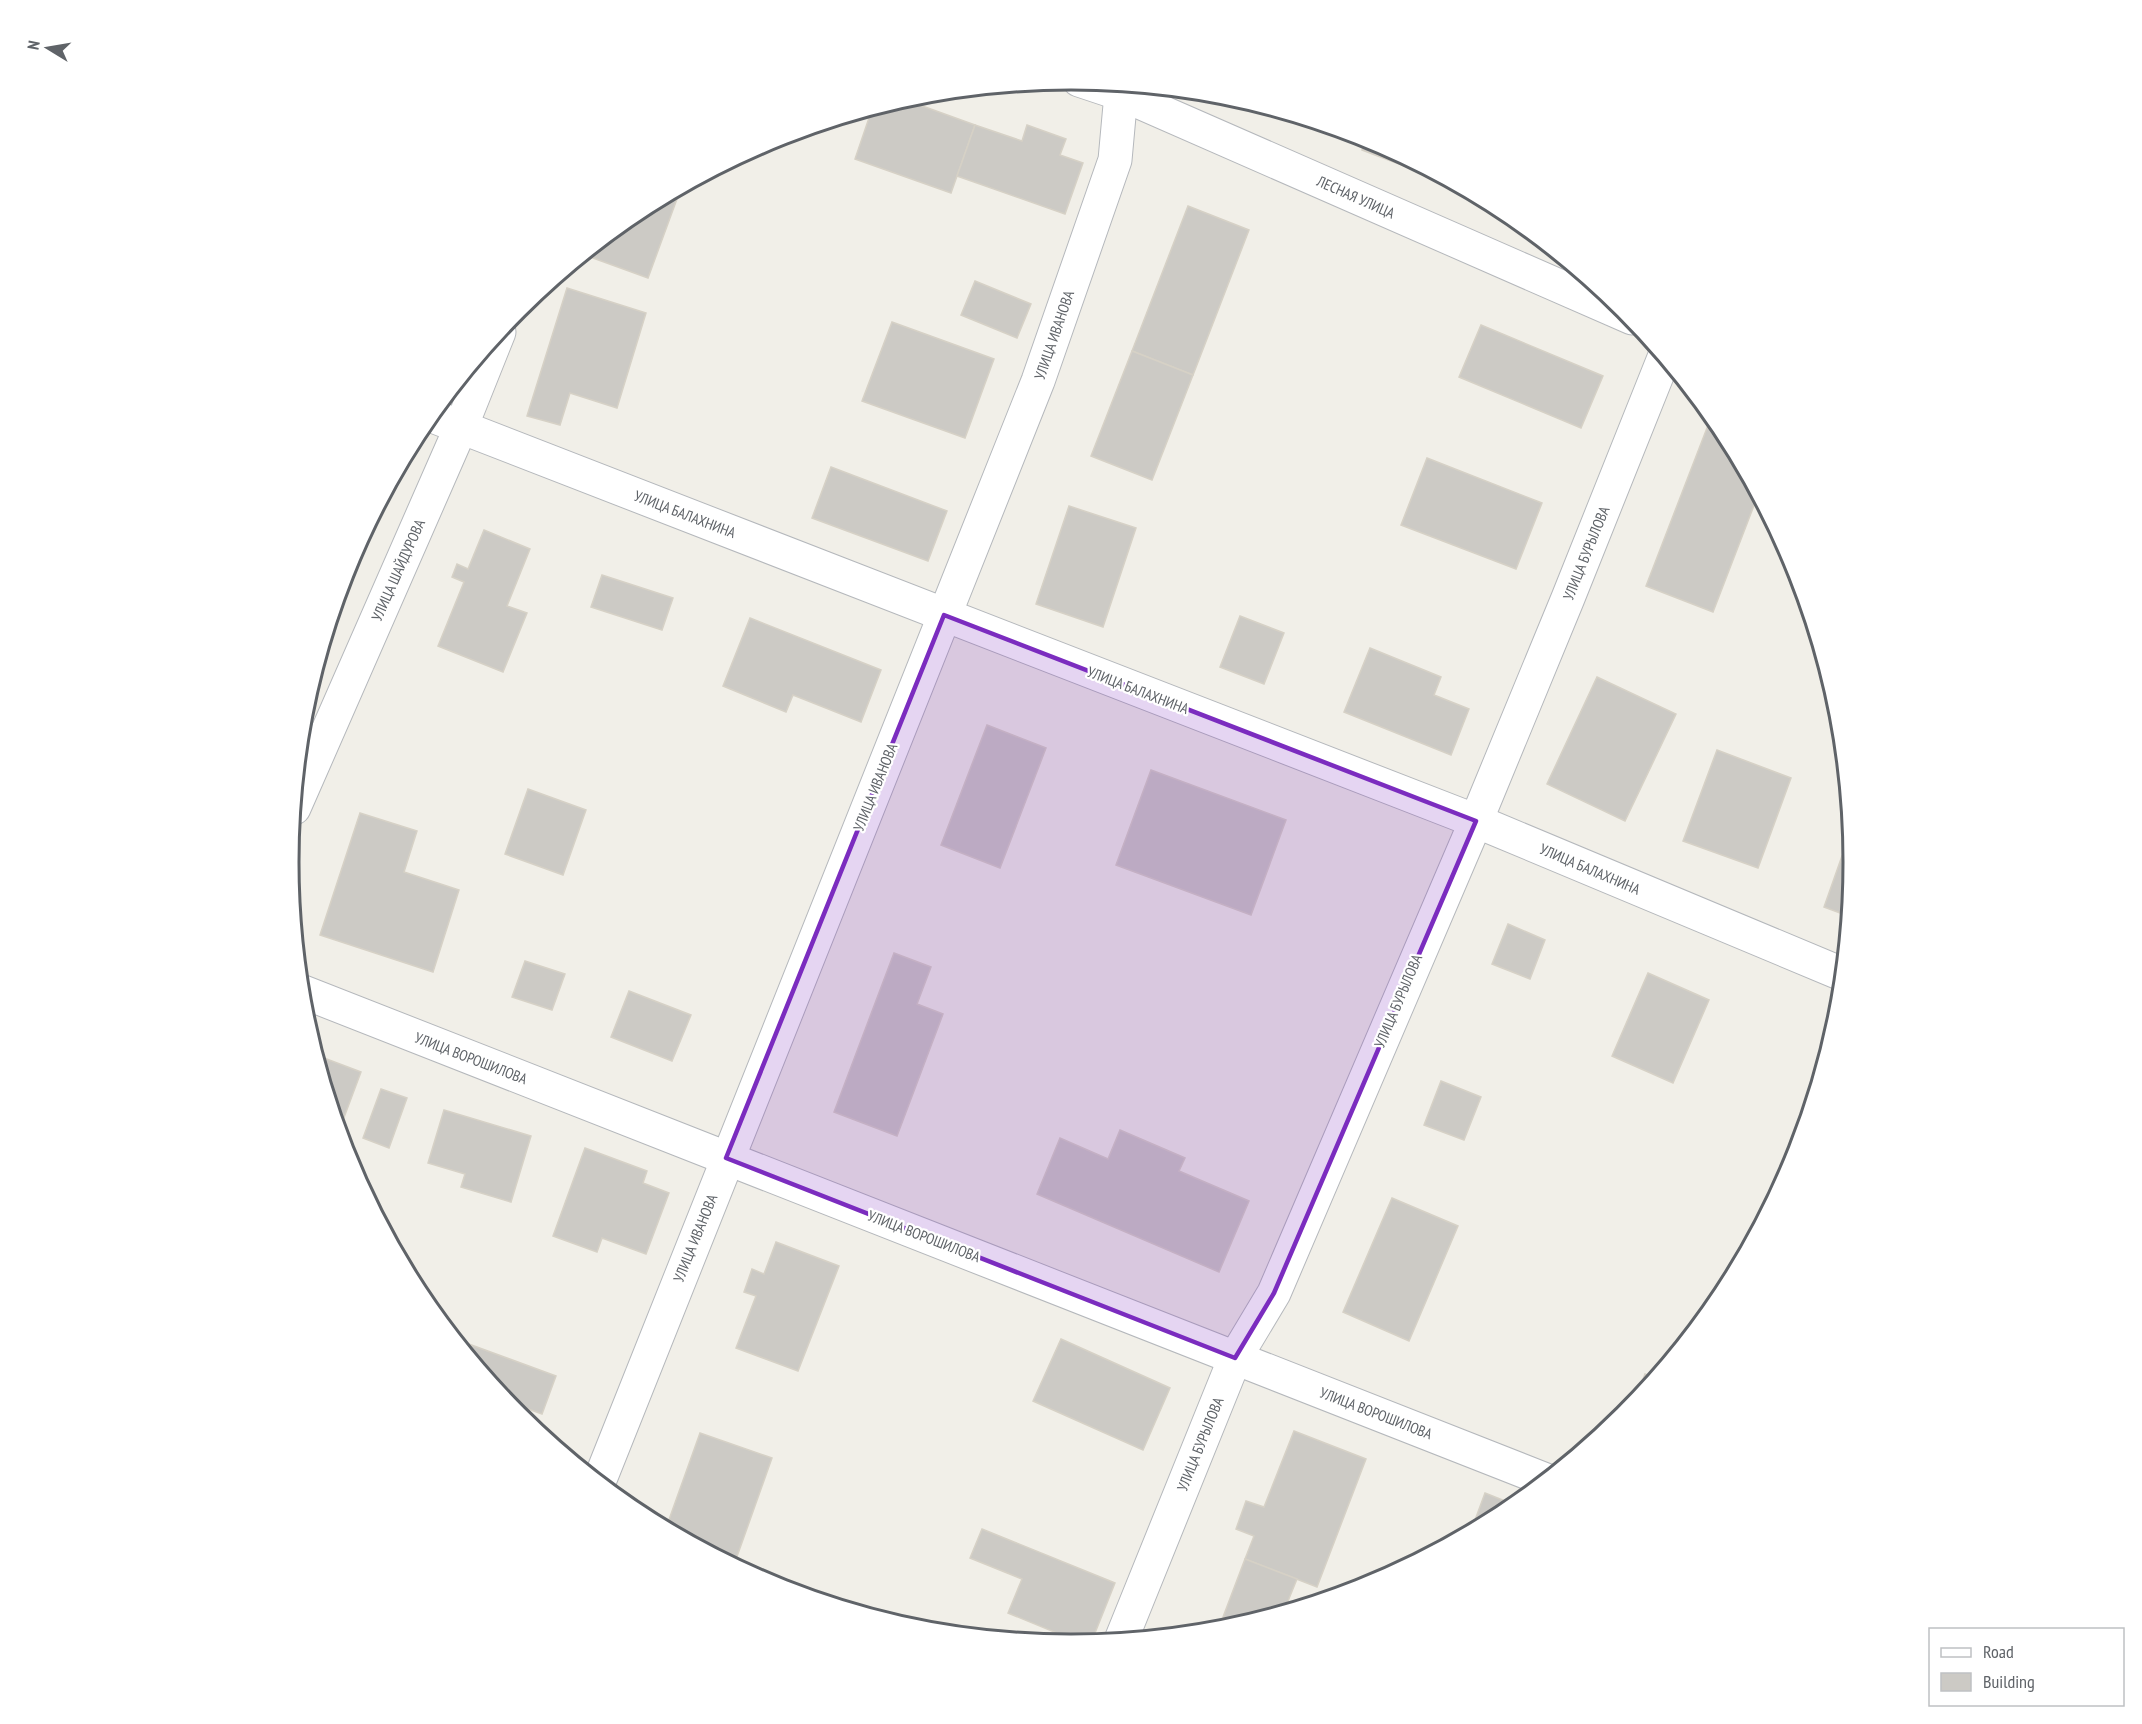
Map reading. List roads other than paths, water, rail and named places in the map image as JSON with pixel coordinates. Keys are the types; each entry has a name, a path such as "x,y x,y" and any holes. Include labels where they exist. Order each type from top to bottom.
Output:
{"street":[{"name":"УЛИЦА ИВАНОВА","path":"601,1474 1038,381 1115,160 1123,92"},
{"name":"ЛЕСНАЯ УЛИЦА","path":"1132,93 1607,307"},
{"name":"УЛИЦА ШАЙДУРОВА","path":"304,786 461,427 490,354"},
{"name":"УЛИЦА БУРЫЛОВА","path":"1124,1632 1235,1358 1274,1293 1476,821 1661,365"},
{"name":"УЛИЦА БАЛАХНИНА","path":"439,419 1476,821 1835,971"},
{"name":"УЛИЦА ВОРОШИЛОВА","path":"311,996 1537,1477"}]}
